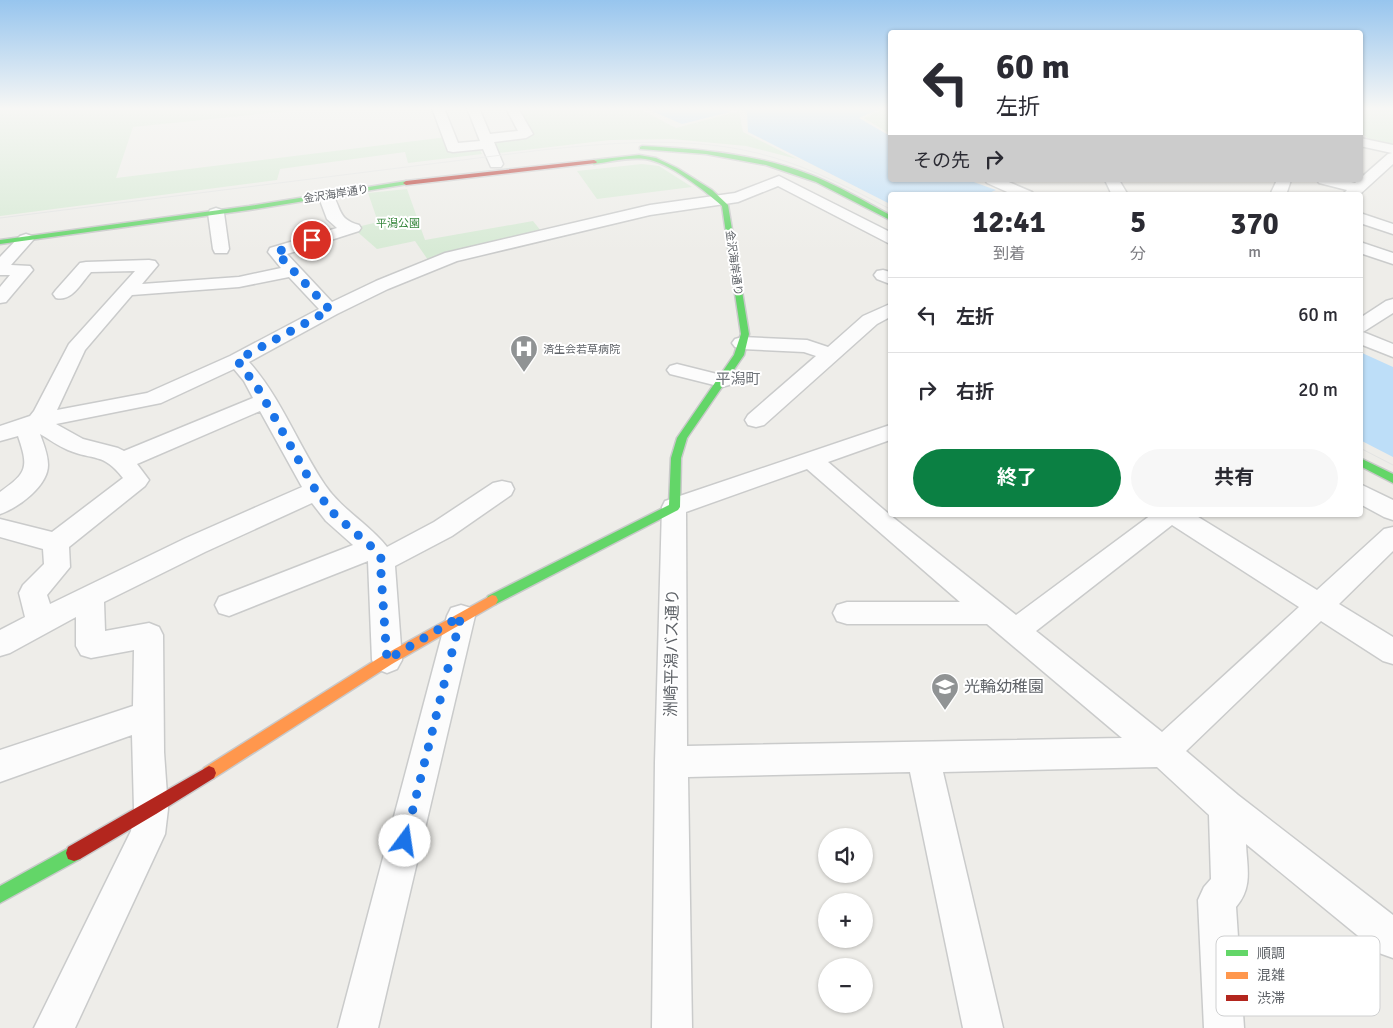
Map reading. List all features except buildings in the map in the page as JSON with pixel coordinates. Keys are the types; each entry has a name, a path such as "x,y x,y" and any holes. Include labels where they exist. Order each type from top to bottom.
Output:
{"street":[{"path":"493,156 496,164"},
{"path":"330,310 276,252 351,228 335,219 322,190 558,156"},
{"path":"733,156 770,163 798,172 888,217"},
{"name":"金沢海岸通り","path":"0,242 216,213 322,190 646,157 662,161 720,200 724,205 745,334 738,355 682,438 676,458 674,508"},
{"path":"1329,182 1354,191 1393,157"},
{"path":"14,428 153,398 237,360 330,310 382,285 450,257 650,210 738,197 779,180 888,238"},
{"path":"997,182 1020,192"},
{"path":"216,213 221,249"},
{"path":"1363,219 1393,229"},
{"path":"0,269 26,239"},
{"path":"1363,248 1393,259"},
{"path":"14,428 44,414 76,348 150,265 86,267 62,294"},
{"path":"0,269 24,270 0,298"},
{"path":"128,290 239,282 292,271"},
{"path":"1363,325 1393,305"},
{"path":"756,420 870,320 888,311"},
{"path":"1363,338 1393,351"},
{"path":"742,343 807,346 829,354"},
{"path":"237,360 253,379 316,491 335,515 378,554 387,660"},
{"path":"677,370 722,381"},
{"path":"122,461 266,401"},
{"path":"14,428 44,427 76,444 110,453 122,461 137,480 56,543"},
{"path":"0,505 29,484 38,465 35,452 14,428"},
{"path":"0,895 151,809 387,660 461,616 544,572 674,508 888,433"},
{"path":"811,460 993,613 1163,752 1226,807 1393,939"},
{"path":"1363,464 1393,479"},
{"path":"229,605 378,554 443,529 502,489"},
{"path":"0,644 40,622 227,529 316,491"},
{"path":"1363,495 1393,511"},
{"name":"洲崎平潟バス通り","path":"672,1028 674,508"},
{"path":"1016,631 1165,517"},
{"path":"1179,517 1393,652"},
{"path":"0,528 56,543"},
{"path":"672,762 1163,752 1393,536"},
{"path":"40,622 32,593 57,567 56,543"},
{"path":"54,1028 148,834 151,809 148,752 149,635 91,646 90,597"},
{"path":"847,613 993,613"},
{"path":"358,1028 461,616"},
{"path":"0,766 149,715"},
{"path":"923,758 983,1028"},
{"path":"1219,936 1217,900 1230,886 1226,807"}],"green space":[{"path":"0,156 123,156 116,178 294,156 376,156 280,169 277,180 0,216"},
{"path":"406,156 466,156 408,163"},
{"path":"642,164 659,166 692,187 597,199 577,171"},
{"name":"平潟公園","path":"407,189 425,240 533,221 541,231 428,260 415,241 377,249 353,228 378,222 368,193"}],"water":[{"path":"795,156 888,156 888,182 974,182 996,190 991,192 888,192 888,203"},
{"path":"1363,353 1393,367 1393,457 1363,442"}],"tram line":[{"path":"0,218 494,156"},
{"path":"768,156 817,173 888,208"},
{"path":"1363,450 1393,465"}],"traffic: fast":[{"path":"733,156 768,163 808,176 888,217"},
{"path":"492,600 674,507 676,458 682,438 739,355 745,334 725,205 687,177 664,163 653,159 632,157 594,162"},
{"path":"0,242 249,208 406,183"},
{"path":"1363,464 1393,479"},
{"path":"0,895 74,853"}],"traffic: slow":[{"path":"209,773 387,660 492,600"}],"traffic: jam":[{"path":"406,183 594,162"},
{"path":"74,853 209,773"}],"place":[{"name":"済生会若草病院","path":"524,373"},
{"name":"光輪幼稚園","path":"945,711"}],"district":[{"name":"平潟町","path":"738,379"}],"route":[{"path":"312,240 276,252 330,310 237,360 253,379 316,491 335,515 373,548 383,561 381,573 387,660 461,616 405,841"}]}
